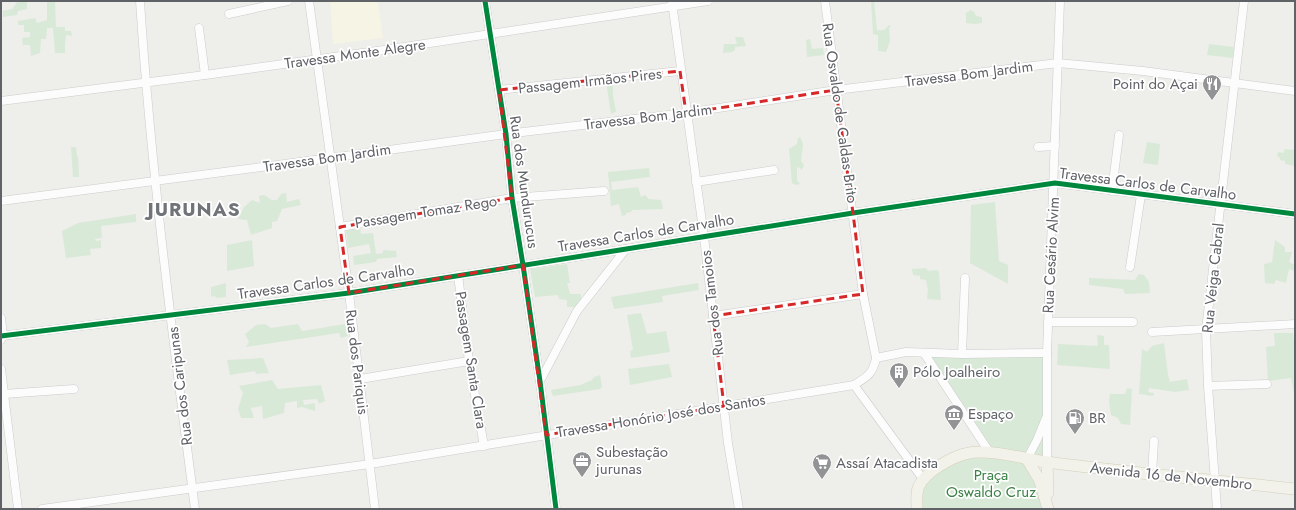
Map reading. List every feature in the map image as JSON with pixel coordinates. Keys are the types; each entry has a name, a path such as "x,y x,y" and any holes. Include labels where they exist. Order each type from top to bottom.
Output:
{"main road":[{"name":"Avenida 16 de Novembro","path":"923,479 945,462 960,456 971,453 990,453 1047,462 1295,490"},
{"path":"1027,459 1040,481 1048,509"},
{"path":"1047,462 1048,509"},
{"path":"917,509 916,494 923,479"}],"street":[{"name":"Rua dos Caripunas","path":"140,1 145,82 155,181 195,509"},
{"path":"229,14 288,1"},
{"name":"Rua dos Pariquis","path":"309,1 349,293 376,509"},
{"name":"Rua dos Mundurucus","path":"485,1 506,134 512,198 540,381 556,509"},
{"name":"Travessa Monte Alegre","path":"1,101 316,60 490,35 672,4 708,1"},
{"name":"Rua Osvaldo de Caldas Brito","path":"825,1 863,294 876,358 874,368"},
{"name":"Rua Cesário Alvim","path":"1047,462 1047,353 1055,183 1060,1"},
{"name":"Rua Veiga Cabral","path":"1218,509 1208,386 1206,330 1244,1"},
{"name":"Rua dos Tamoios","path":"672,4 704,237 728,443 739,509"},
{"path":"199,28 204,75"},
{"name":"Travessa Bom Jardim","path":"1,201 506,134 686,113 836,90 1058,63 1144,71 1295,91"},
{"name":"Passagem Irmãos Pires","path":"499,90 680,71"},
{"path":"1112,191 1119,135"},
{"path":"1038,147 1055,146"},
{"path":"696,182 774,170"},
{"name":"Travessa Carlos de Carvalho","path":"2,338 349,293 523,264 1055,183 1295,214"},
{"name":"Passagem Tomaz Rego","path":"340,227 512,198 604,191"},
{"path":"1130,267 1141,195"},
{"path":"540,381 577,312 626,249"},
{"name":"Passagem Santa Clara","path":"458,275 484,446"},
{"path":"962,354 964,278"},
{"path":"713,316 863,294"},
{"path":"1,318 2,338"},
{"path":"1048,322 1133,322"},
{"path":"1152,332 1295,324"},
{"path":"876,358 906,352 962,354 1047,353"},
{"path":"924,353 990,453"},
{"path":"360,379 470,361"},
{"name":"Travessa Honório José dos Santos","path":"42,509 370,464 854,384 866,377 874,368"},
{"path":"1,369 18,509"},
{"path":"854,384 923,479"},
{"path":"1208,386 1267,384"},
{"path":"4,394 74,389"},
{"name":"Rua Cesário Alvim","path":"1027,459 1037,440 1047,413"},
{"path":"1152,474 1154,441"}],"highlighted area":[{"path":"680,71 686,113 836,90 853,213 863,294 713,316 724,406 546,435 523,265 349,293 340,227 512,198 499,90"}],"shaded area":[{"path":"330,1 378,1 383,38 333,44"}],"green space":[{"path":"18,1 27,1 27,9 18,11 17,15 3,17 3,11 12,9"},
{"path":"47,1 55,1 56,27 65,27 65,31 71,31 72,36 66,35 65,53 55,53 53,28 47,28 46,39 41,39 40,53 31,56 30,45 23,45 22,38 30,37 30,32 24,32 24,25 18,25 18,21 35,18 37,23 47,20"},
{"path":"871,1 874,1 877,30 885,29 889,25 891,26 889,28 890,41 886,52 878,51 878,35 873,34"},
{"path":"971,10 976,16 982,17 982,23 966,23 966,13"},
{"path":"735,37 743,37 746,46 735,47 735,50 732,52 723,53 724,44 737,44"},
{"path":"810,39 812,49 823,48 824,55 807,57 806,40"},
{"path":"1209,44 1234,47 1233,58 1207,55"},
{"path":"606,81 613,81 613,96 616,112 611,114"},
{"path":"800,137 803,144 801,161 804,165 802,170 799,167 797,168 797,180 800,184 796,185 792,183 789,149 797,144 798,138"},
{"path":"1147,142 1160,144 1158,165 1143,163"},
{"path":"71,147 76,147 79,177 73,177"},
{"path":"1284,149 1295,150 1295,166 1285,164 1285,161 1280,160 1277,156 1278,152 1284,153"},
{"path":"649,168 650,177 611,182 612,190 638,187 641,197 645,195 649,199 661,200 663,209 632,210 631,212 626,213 626,215 622,216 619,204 611,206 608,172"},
{"path":"286,193 287,202 299,199 301,205 282,209 277,221 272,222 272,228 251,235 247,220 238,219 244,207 252,200 260,203 259,196 264,195 272,200 277,200 281,194"},
{"path":"995,202 999,261 1008,265 1008,284 970,263 971,205"},
{"path":"136,214 136,222 101,226 102,238 95,239 96,241 101,240 101,248 90,249 91,255 66,258 62,231 78,223"},
{"path":"360,227 361,234 373,233 376,254 383,253 383,250 396,251 397,257 377,259 376,262 354,265 353,256 371,253 369,244 348,248 346,231"},
{"path":"252,240 254,266 227,271 227,245"},
{"path":"1275,240 1285,247 1285,252 1292,252 1289,262 1295,265 1295,271 1289,269 1286,283 1276,280 1274,284 1265,283 1264,264 1272,262"},
{"path":"567,264 570,283 567,283 570,294 581,294 581,299 575,307 567,307 567,300 559,299 558,295 535,297 530,269"},
{"path":"926,268 928,271 937,270 939,272 941,300 927,299 928,290 926,280 920,279 920,276 913,275 912,269"},
{"path":"1139,274 1144,275 1149,282 1150,293 1125,294 1123,289 1089,285 1089,278 1135,280"},
{"path":"226,283 226,297 211,297 211,287"},
{"path":"698,283 699,290 662,296 663,302 614,309 611,297"},
{"path":"641,313 647,334 666,331 670,352 631,358 630,351 633,350 627,315"},
{"path":"265,324 271,328 298,324 302,331 345,324 348,336 341,338 339,333 246,347 249,342 245,334 256,325"},
{"path":"1274,333 1293,333 1295,351 1295,398 1291,378 1268,381 1266,347 1275,346"},
{"path":"1097,335 1104,336 1104,345 1109,345 1110,369 1057,365 1058,344 1098,346"},
{"path":"1164,343 1170,382 1187,379 1189,390 1175,392 1149,388 1148,392 1154,393 1153,396 1139,394 1142,349 1147,352 1152,346"},
{"path":"924,353 1047,353 1048,460 990,453"},
{"path":"263,358 269,373 256,374 255,371 230,375 227,360"},
{"path":"669,364 672,377 630,385 628,369"},
{"path":"600,375 602,387 600,389 553,396 551,390 580,385"},
{"path":"272,380 278,389 321,385 325,401 319,404 317,399 303,400 304,405 315,403 315,411 302,407 297,408 297,401 285,403 284,413 263,419 262,406 251,408 254,418 241,418 238,409 243,393 239,386"},
{"path":"1127,388 1132,389 1130,425 1121,424 1118,418 1111,415 1109,401 1110,394 1125,394"},
{"name":"Praça Oswaldo Cruz","path":"990,457 1024,461 1030,468 1043,509 920,509 922,488 936,473 960,459"}],"cycle path":[{"path":"485,1 506,134 512,198 540,381 556,509"},
{"path":"1,336 349,293 853,213 1055,183 1295,214"}],"place":[{"name":"Point do Açai","path":"1212,101"},
{"name":"Pólo Joalheiro","path":"899,389"},
{"name":"Espaço","path":"954,431"},
{"name":"BR","path":"1075,435"},
{"name":"Subestação jurunas","path":"582,478"},
{"name":"Assaí Atacadista","path":"822,480"}],"district":[{"name":"JURUNAS","path":"194,209"}]}
